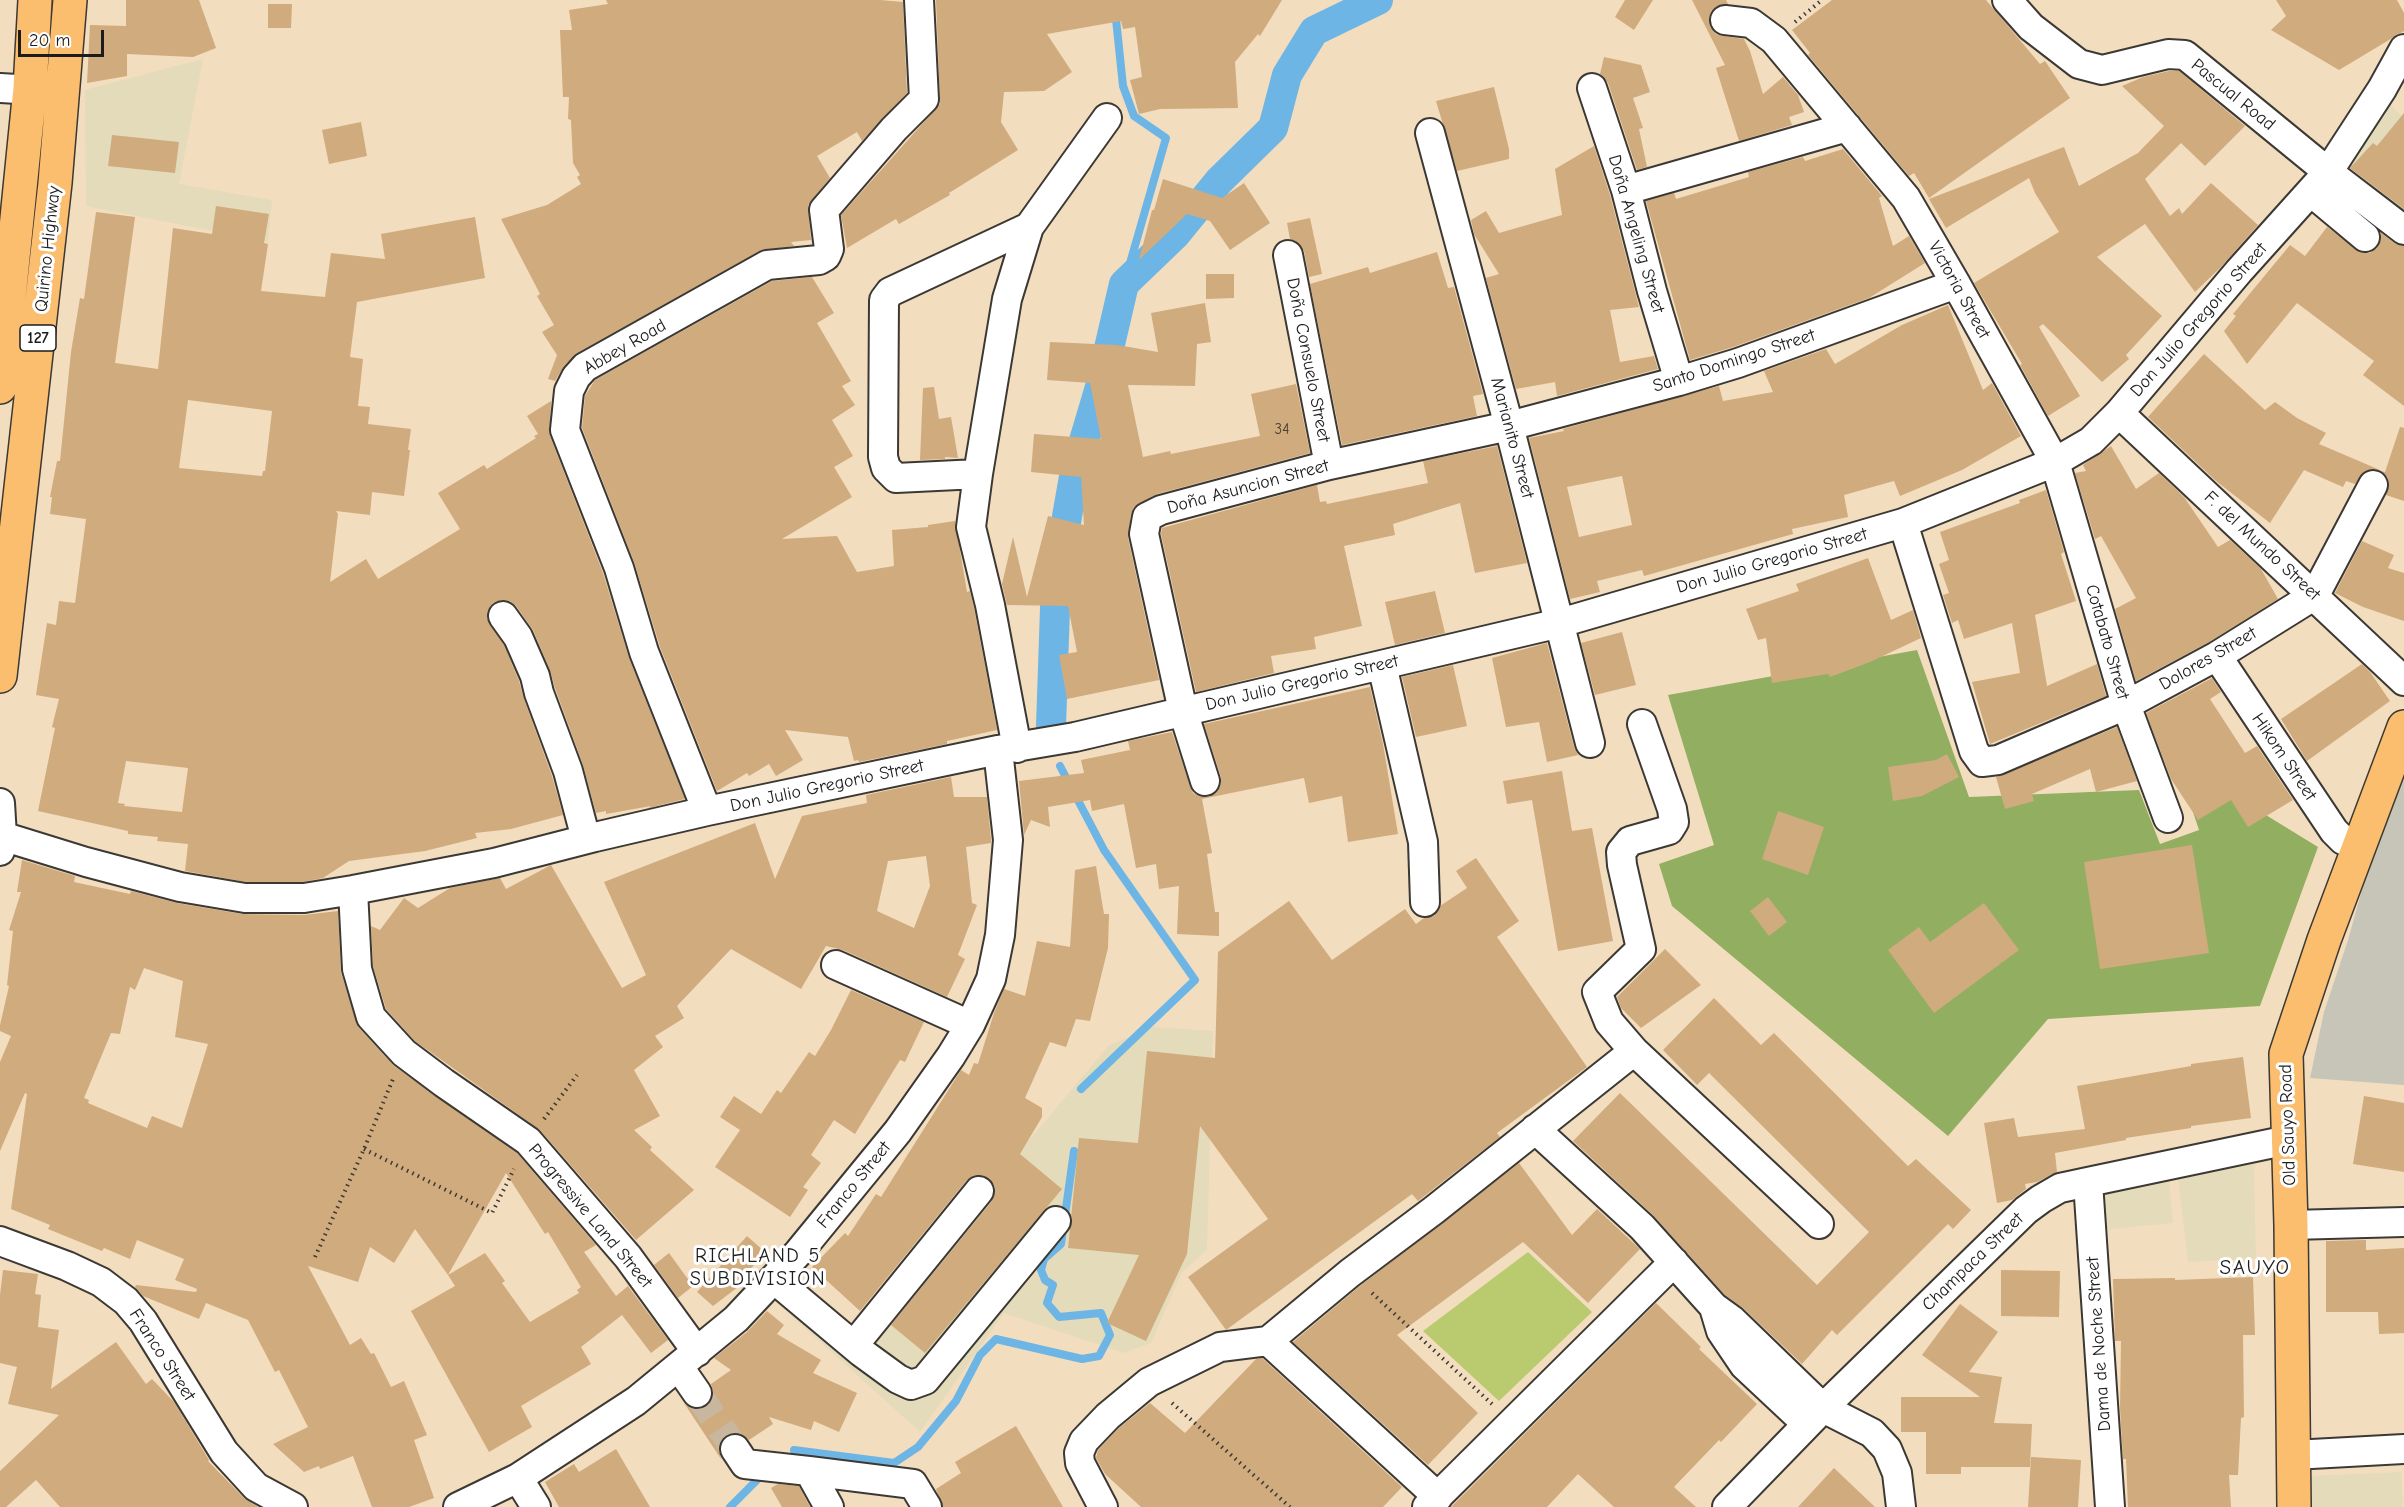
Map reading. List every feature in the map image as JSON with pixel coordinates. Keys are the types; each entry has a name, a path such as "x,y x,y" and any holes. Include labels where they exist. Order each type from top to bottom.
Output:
{"main road":[{"name":"Quirino Highway","path":"0,387 14,98 35,0"},
{"name":"Quirino Highway","path":"0,676 64,92 70,0"},
{"name":"Old Sauyo Road","path":"2294,1507 2291,1226 2286,1054 2324,940 2402,740"}],"street":[{"name":"Abbey Road","path":"707,811 644,652 619,568 565,430 569,391 576,377 585,367 766,265 819,260 826,256 829,249 824,210 894,129 924,99 919,0"},
{"name":"Pascual Road","path":"2007,0 2031,27 2079,64 2102,70 2168,54 2185,56 2319,182"},
{"name":"Victoria Street","path":"1725,20 1751,23 1774,40 1906,198 2055,462"},
{"name":"Don Julio Gregorio Street","path":"1,843 87,862 180,887 245,898 304,898 353,890 494,863 707,811 1183,711 1560,623 1903,523 2055,462 2091,441 2119,413 2239,271 2319,182 2382,89 2404,49"},
{"name":"Doña Angeling Street","path":"1592,88 1626,190 1652,291 1679,381"},
{"path":"14,98 64,92"},
{"path":"978,474 896,478 886,468 883,457 884,300 890,292 1029,227 1107,118"},
{"path":"1626,190 1847,127"},
{"name":"Marianito Street","path":"1430,133 1509,426 1590,743"},
{"path":"2319,182 2404,230"},
{"path":"2319,182 2365,237"},
{"name":"Franco Street","path":"458,1507 518,1478 636,1401 736,1319 774,1279 898,1131 951,1056 970,1024 991,979 1000,935 1008,840 1007,749 990,605 971,527 1007,299 1029,227"},
{"name":"Doña Consuelo Street","path":"1288,255 1329,465"},
{"name":"Santo Domingo Street","path":"1509,426 1738,363 1956,284"},
{"name":"F. del Mundo Street","path":"2119,413 2404,681"},
{"name":"Doña Asuncion Street","path":"1183,711 1143,534 1147,517 1161,510 1329,465 1509,426"},
{"name":"Cotabato Street","path":"2055,462 2126,705 2168,818"},
{"path":"2315,595 2373,485"},
{"name":"Dolores Street","path":"1903,523 1974,751 1982,762 1998,760 2126,705 2217,656 2315,595"},
{"path":"503,616 518,637 535,676 568,771 586,839"},
{"name":"Hikom Street","path":"2217,656 2334,831 2343,840 2360,847"},
{"path":"1382,665 1423,842 1425,902"},
{"path":"1183,711 1205,781"},
{"path":"1642,724 1672,809 1674,822 1669,830 1630,841 1621,852 1641,949 1597,992 1609,1022 1634,1051 1819,1224"},
{"path":"0,803 1,843"},
{"name":"Progressive Land Street","path":"353,890 357,969 371,1017 404,1053 528,1141 628,1257 688,1360 697,1393"},
{"path":"836,965 970,1024"},
{"path":"1103,1507 1080,1463 1079,1453 1084,1441 1149,1382 1220,1347 1268,1341 1350,1273 1434,1210 1634,1051"},
{"path":"1535,1129 1642,1227 1714,1307 1738,1326 1815,1416 1872,1433 1887,1449 1897,1473 1901,1507"},
{"name":"Champaca Street","path":"1726,1507 1815,1416 2026,1210 2041,1199 2060,1188 2288,1140"},
{"name":"Dama de Noche Street","path":"2088,1182 2110,1507"},
{"path":"854,1345 979,1191"},
{"path":"774,1279 854,1345 898,1379 911,1385 925,1380 1056,1221"},
{"path":"2291,1226 2404,1222"},
{"name":"Franco Street","path":"0,1241 67,1266 92,1278 126,1301 148,1329 224,1452 256,1487 293,1507"},
{"path":"1268,1341 1432,1502 1674,1262"},
{"path":"735,1449 745,1464 913,1484 927,1507"},
{"path":"2293,1455 2404,1449"},
{"path":"809,1471 830,1507"},
{"path":"518,1478 536,1507"}],"path":[{"path":"315,1257 404,1053"},
{"path":"364,1149 492,1213 528,1141 577,1075"},
{"path":"1350,1273 1512,1423"},
{"path":"1149,1382 1290,1507"}],"shaded area":[{"path":"203,59 179,184 272,200 268,242 86,206 85,90"},
{"path":"2389,104 2404,118 2404,232 2337,180"},
{"path":"2404,770 2404,1085 2310,1078 2324,1012 2348,940 2378,832"},
{"path":"1153,1027 1213,1031 1207,1250 1182,1272 1151,1343 1124,1353 1004,1313 920,1432 774,1300 795,1278 864,1337 1109,1045"},
{"path":"2254,1164 2256,1259 2188,1262 2178,1178"},
{"path":"2169,1180 2173,1223 2101,1230 2099,1193"},
{"path":"2401,1472 2403,1507 2310,1507 2309,1476"}],"green space":[{"path":"1917,650 1969,797 2139,790 2160,844 2199,830 2186,791 2217,785 2318,847 2260,1006 2048,1019 1948,1136 1672,906 1659,864 1714,845 1668,695"},
{"path":"1528,1252 1592,1312 1499,1401 1423,1331"}],"building":[{"path":"126,0 199,0 216,48 193,57 127,54 127,76 87,83 90,25 126,26"},
{"path":"606,0 880,0 903,2 907,93 862,141 857,132 817,156 830,178 808,205 811,240 791,242 794,246 759,251 577,353 564,366 555,381 548,379 557,355 542,332 554,325 537,296 540,294 501,219 547,205 581,184 577,177 580,175 573,163 571,120 568,119 569,97 563,97 560,30 572,30 569,10 608,4"},
{"path":"936,0 1282,0 1260,36 1258,34 1235,62 1238,108 1160,109 1139,114 1130,80 1142,77 1135,27 1123,29 1121,21 1047,34 1072,72 1044,91 1004,92 1001,122 1018,150 949,193 950,195 899,224 896,219 847,248 841,215 940,104"},
{"path":"1625,0 1653,0 1634,30 1615,17"},
{"path":"1692,0 1726,0 1728,4 1719,5 1711,11 1710,27 1716,34 1744,39 1763,94 1783,77 1798,95 1804,112 1789,117 1792,125 1739,141 1716,68 1725,65"},
{"path":"1832,0 1986,0 2040,64 2045,61 2070,98 1929,198 1914,173 1909,176 1808,55 1810,53 1792,30"},
{"path":"2276,0 2397,0 2404,13 2404,31 2339,70 2271,30 2286,16"},
{"path":"268,4 292,4 291,28 268,28"},
{"path":"1604,57 1641,65 1650,92 1633,98 1643,128 1639,129 1647,167 1637,170 1608,83 1600,74"},
{"path":"2179,71 2245,126 2205,166 2181,143 2145,179 2170,216 2179,208 2182,214 2211,183 2258,225 2195,292 2145,224 2097,257 2162,316 2126,355 2129,359 2102,382 2043,324 2039,327 2080,396 2048,416 2020,365 2022,364 1974,283 2059,232 2035,193 2029,178 1946,228 1929,199 2064,147 2079,186 2138,153 2164,126 2122,86 2143,77"},
{"path":"1494,87 1509,149 1509,159 1457,171 1436,101"},
{"path":"2404,113 2404,209 2350,168 2373,143 2377,146"},
{"path":"361,122 367,156 329,164 322,130"},
{"path":"112,135 179,142 175,173 108,166"},
{"path":"1594,146 1610,195 1639,307 1610,310 1620,362 1654,356 1658,369 1557,396 1555,382 1516,389 1486,278 1499,274 1474,234 1471,220 1486,211 1499,233 1562,215 1555,169"},
{"path":"1843,149 1882,196 1879,198 1893,246 1909,236 1925,263 1869,298 1690,360 1646,201 1674,193 1676,199 1749,177 1748,172 1803,157 1805,161"},
{"path":"1163,179 1222,198 1244,183 1270,223 1230,250 1210,221 1187,214 1139,260"},
{"path":"216,206 269,214 264,243 268,244 261,291 325,297 331,253 385,259 381,234 475,217 485,278 357,302 350,357 363,359 358,406 370,407 368,424 411,429 408,450 410,450 404,496 372,492 370,515 336,511 338,514 330,582 366,559 378,579 460,529 438,493 484,465 487,469 536,438 534,436 538,434 527,416 551,401 550,436 603,573 629,658 685,799 648,808 651,806 606,814 606,811 596,813 583,765 550,670 533,630 516,606 510,601 502,600 493,603 488,610 487,618 504,645 519,681 563,815 511,829 475,833 477,838 425,851 349,861 323,878 303,882 246,882 185,871 188,844 157,841 158,837 128,834 128,831 38,811 59,699 36,695 47,623 56,625 59,601 75,603 86,519 50,514 52,497 50,497 57,461 60,461 71,352 80,298 84,299 96,212 135,217 115,363 158,369 173,228 212,234","holes":["188,400 272,411 265,471 262,476 179,468","126,761 188,768 182,812 124,806 125,804 118,803"]},
{"path":"1310,218 1322,274 1309,277 1304,251 1300,244 1290,239 1287,223"},
{"path":"2327,227 2362,253 2370,253 2377,248 2381,240 2381,233 2394,243 2404,246 2404,406 2363,375 2374,361 2297,303 2247,364 2224,331 2236,316 2233,314 2290,245 2305,256"},
{"path":"1437,252 1448,288 1454,287 1483,394 1473,396 1477,416 1342,445 1310,284 1368,267 1370,273"},
{"path":"1206,274 1234,274 1234,298 1206,299"},
{"path":"812,277 834,313 817,323 851,381 842,386 855,405 832,420 853,456 834,467 852,497 782,539 837,536 857,572 894,566 892,530 928,527 928,525 955,521 967,592 970,591 974,608 997,730 947,741 947,744 859,762 854,761 848,737 785,730 803,760 776,776 769,764 749,776 747,773 717,791 660,647 634,562 582,428 585,396 595,380 772,281"},
{"path":"1205,303 1211,342 1197,344 1195,386 1128,385 1143,457 1170,451 1171,454 1260,436 1251,394 1296,384 1310,453 1157,494 1134,507 1128,538 1159,680 1067,699 1059,655 1077,652 1068,606 1007,605 1002,584 1013,537 1027,597 1048,516 1084,525 1081,477 1031,472 1034,434 1101,439 1090,383 1047,380 1050,342 1117,345 1158,352 1151,313"},
{"path":"1948,305 1983,390 1992,383 2021,436 1962,470 1900,496 1894,481 1844,495 1848,517 1792,529 1793,534 1644,576 1642,570 1597,581 1600,592 1570,599 1529,438 1564,431 1563,429 1719,386 1723,401 1773,392 1764,371 1826,349 1835,364 1902,325","holes":["1622,476 1632,525 1579,537 1567,487"]},
{"path":"2204,354 2265,410 2275,402 2297,418 2326,433 2319,444 2380,470 2365,471 2355,484 2346,481 2343,487 2304,470 2270,523 2216,481 2148,417"},
{"path":"934,387 939,419 951,417 958,458 920,460 923,388"},
{"path":"2400,427 2404,428 2404,501 2386,495 2389,484 2387,476 2381,471 2385,472"},
{"path":"1497,446 1527,563 1475,573 1460,503 1393,524 1395,535 1344,546 1362,626 1314,637 1316,649 1271,656 1274,673 1196,692 1161,534 1162,528 1317,485 1320,502 1326,501 1327,504 1428,483 1423,461"},
{"path":"2111,446 2136,489 2159,473 2184,497 2218,547 2230,540 2261,569 2278,599 2209,642 2136,681 2115,609 2136,598 2101,536 2095,539 2075,473 2086,471 2083,465"},
{"path":"2046,490 2064,552 2061,554 2076,601 2035,615 2047,686 2097,664 2106,696 1990,744 1972,682 2020,673 2012,623 1964,639 1958,620 1952,623 1943,595 1949,593 1939,564 1949,560 1940,532 2020,503 2019,500"},
{"path":"2362,541 2394,555 2388,568 2404,573 2404,621 2363,607 2335,593"},
{"path":"1868,558 1891,620 1913,610 1921,638 1870,662 1830,677 1828,674 1772,683 1766,638 1758,640 1746,609 1799,591 1796,584"},
{"path":"1435,591 1445,633 1395,645 1385,602"},
{"path":"1622,632 1636,685 1595,695 1581,643"},
{"path":"1547,643 1578,755 1547,762 1539,722 1506,727 1492,658"},
{"path":"2362,664 2390,701 2307,761 2281,719"},
{"path":"1453,665 1467,726 1416,737 1402,677"},
{"path":"2212,678 2221,692 2210,699 2245,753 2257,746 2293,800 2248,827 2231,800 2198,820 2171,779 2146,713"},
{"path":"1370,687 1383,744 1398,834 1348,842 1342,796 1309,803 1304,778 1202,799 1212,853 1207,854 1215,912 1219,912 1219,936 1177,934 1179,886 1159,889 1156,864 1136,868 1124,804 1092,811 1090,800 1048,807 1050,827 1031,820 1024,835 1019,781 1084,773 1081,760 1130,750 1128,741 1172,732 1193,793 1201,797 1209,797 1217,792 1221,785 1221,777 1204,724"},
{"path":"2117,727 2137,781 2096,792 2090,769 2032,794 2034,801 2005,809 1996,777"},
{"path":"1947,754 1959,777 1922,796 1893,801 1888,767 1936,760"},
{"path":"1562,771 1572,831 1592,828 1613,941 1558,951 1532,800 1507,804 1503,781"},
{"path":"951,777 954,797 987,797 991,843 966,847 972,903 977,905 958,955 965,959 947,997 843,950 826,946 801,989 731,949 677,1006 684,1018 655,1036 663,1047 634,1070 660,1116 634,1130 652,1147 650,1150 694,1190 636,1240 540,1130 415,1041 386,1009 373,966 371,926 380,930 404,898 418,908 450,888 500,878 506,889 551,865 622,988 646,975 604,882 755,823 775,879 802,816 867,803 866,795","holes":["926,856 930,886 914,928 877,911 888,861"]},
{"path":"1778,811 1824,827 1808,875 1762,859"},
{"path":"2192,845 2209,953 2100,969 2084,862"},
{"path":"1476,858 1519,921 1497,937 1587,1067 1497,1133 1500,1137 1418,1201 1412,1194 1226,1330 1188,1277 1268,1219 1200,1126 1187,1254 1146,1341 1107,1323 1139,1255 1068,1248 1079,1138 1138,1143 1147,1051 1215,1058 1218,952 1289,901 1332,960 1405,909 1416,924 1424,918 1434,916 1440,906 1467,888 1456,871"},
{"path":"22,860 75,876 74,882 130,894 131,891 177,903 242,914 304,915 338,911 341,973 359,1028 394,1066 517,1153 596,1245 584,1252 616,1296 628,1286 668,1340 651,1353 622,1315 581,1347 591,1364 521,1406 532,1427 489,1452 411,1311 455,1286 415,1229 394,1263 370,1247 358,1282 308,1266 350,1345 361,1338 371,1354 374,1353 391,1387 404,1381 427,1435 414,1440 434,1498 409,1507 372,1507 353,1456 320,1469 319,1466 304,1472 273,1444 308,1427 279,1370 275,1372 248,1320 206,1303 199,1319 143,1296 135,1287 136,1285 196,1292 197,1289 175,1280 184,1259 137,1240 130,1259 104,1248 102,1251 48,1229 50,1225 11,1209 27,1094 25,1093 0,1151 0,1062 11,1036 0,1031 0,1025 9,986 7,985 13,931 9,930 21,892 17,892","holes":["144,968 183,981 175,1037 208,1044 182,1128 152,1116 147,1128 88,1103 89,1100 84,1098 111,1033 120,1034 130,987 135,990","506,1173 545,1234 548,1232 581,1287 577,1290 579,1293 530,1322 502,1283 505,1281 485,1253 448,1275"]},
{"path":"1096,866 1104,914 1109,914 1108,948 1090,1021 1076,1019 1066,1047 1050,1042 1025,1098 1042,1108 1042,1117 1020,1154 1062,1189 925,1353 891,1325 992,1201 995,1186 989,1178 974,1175 966,1181 860,1311 812,1267 845,1233 848,1236 876,1194 881,1197 961,1070 969,1075 974,1063 978,1064 1004,989 1025,996 1037,941 1070,947 1075,870"},
{"path":"1768,897 1787,922 1769,936 1750,911"},
{"path":"1984,903 2019,950 1934,1013 1888,950 1919,927 1930,942"},
{"path":"1665,949 1701,985 1641,1028 1621,1008 1617,997"},
{"path":"851,990 924,1022 905,1062 900,1060 855,1134 834,1120 811,1155 821,1163 803,1187 808,1190 790,1217 715,1167 740,1130 720,1117 734,1096 761,1114 777,1090 781,1093 809,1052 815,1056"},
{"path":"1714,998 1761,1045 1774,1033 1908,1166 1916,1159 1971,1210 1953,1229 1948,1224 1837,1335 1832,1330 1802,1364 1743,1308 1725,1295 1653,1215 1573,1141 1620,1093 1817,1285 1869,1232 1709,1073 1697,1085 1663,1050"},
{"path":"2243,1057 2251,1118 2191,1126 2191,1128 2126,1138 2126,1140 2055,1153 2057,1172 2037,1182 2025,1184 2026,1189 2012,1200 1997,1203 1984,1123 2014,1118 2018,1137 2085,1129 2077,1086 2191,1066 2191,1064"},
{"path":"2364,1096 2404,1103 2404,1172 2353,1164"},
{"path":"1519,1163 1572,1235 1597,1209 1640,1249 1588,1303 1523,1242 1397,1335 1478,1413 1428,1465 1293,1342 1360,1286"},
{"path":"747,1236 765,1252 736,1286 738,1287 713,1306 697,1292"},
{"path":"2366,1240 2366,1250 2404,1248 2404,1333 2379,1334 2378,1312 2326,1312 2326,1241"},
{"path":"669,1253 693,1286 678,1298 654,1265"},
{"path":"3,1270 38,1274 35,1294 41,1295 38,1327 59,1330 51,1389 116,1342 146,1384 152,1379 174,1402 208,1461 244,1498 258,1507 60,1507 36,1480 6,1507 0,1507 0,1471 59,1415 8,1404 17,1367 0,1363 0,1295"},
{"path":"2001,1270 2060,1271 2059,1317 2001,1316"},
{"path":"2253,1277 2255,1335 2243,1335 2244,1417 2241,1418 2238,1475 2229,1475 2231,1507 2128,1507 2126,1459 2123,1459 2120,1408 2121,1341 2115,1341 2113,1279 2175,1278 2175,1280"},
{"path":"1656,1303 1701,1347 1699,1349 1757,1404 1674,1487 1696,1507 1614,1507 1578,1474 1547,1507 1451,1507"},
{"path":"1960,1304 1998,1332 1969,1372 2002,1377 1994,1423 2032,1424 2030,1467 1961,1467 1961,1474 1926,1474 1926,1432 1901,1432 1901,1397 1980,1397 1922,1355"},
{"path":"767,1311 784,1325 777,1334 821,1360 813,1373 857,1393 839,1432 814,1421 811,1430 769,1417 773,1424 749,1440 735,1433 725,1436 720,1442 721,1459 684,1403 691,1408 698,1409 707,1406 712,1401 711,1384 731,1370 714,1358 747,1332"},
{"path":"1262,1358 1402,1487 1383,1507 1141,1507 1105,1474 1096,1458 1098,1450 1119,1428 1150,1403 1185,1433 1256,1359"},
{"path":"1016,1426 1063,1507 943,1507 936,1489 961,1473 955,1462"},
{"path":"616,1449 650,1507 559,1507 545,1482 574,1464 579,1472"},
{"path":"2031,1457 2081,1460 2078,1507 2028,1507"},
{"path":"1834,1468 1875,1507 1798,1507"},
{"path":"778,1484 799,1486 810,1507 782,1507 771,1488"}],"waterway":[{"path":"1114,0 1123,86 1134,116 1166,138 1124,284"},
{"path":"1051,726 1056,579 1075,471 1100,387 1124,284 1175,235 1219,181 1273,128 1287,75 1314,31 1378,0"},
{"path":"1060,766 1104,850 1195,980 1081,1089"},
{"path":"794,1450 894,1463 918,1447 956,1401 980,1355 996,1339 1082,1359 1099,1356 1110,1335 1101,1313 1059,1317 1047,1303 1053,1285 1045,1280 1041,1270 1044,1259 1061,1244 1074,1151"},
{"path":"730,1507 762,1475"}],"tunnel":[{"path":"697,1393 735,1449"}],"district":[{"name":"RICHLAND 5 SUBDIVISION","path":"758,1268"},
{"name":"SAUYO","path":"2255,1268"}]}
